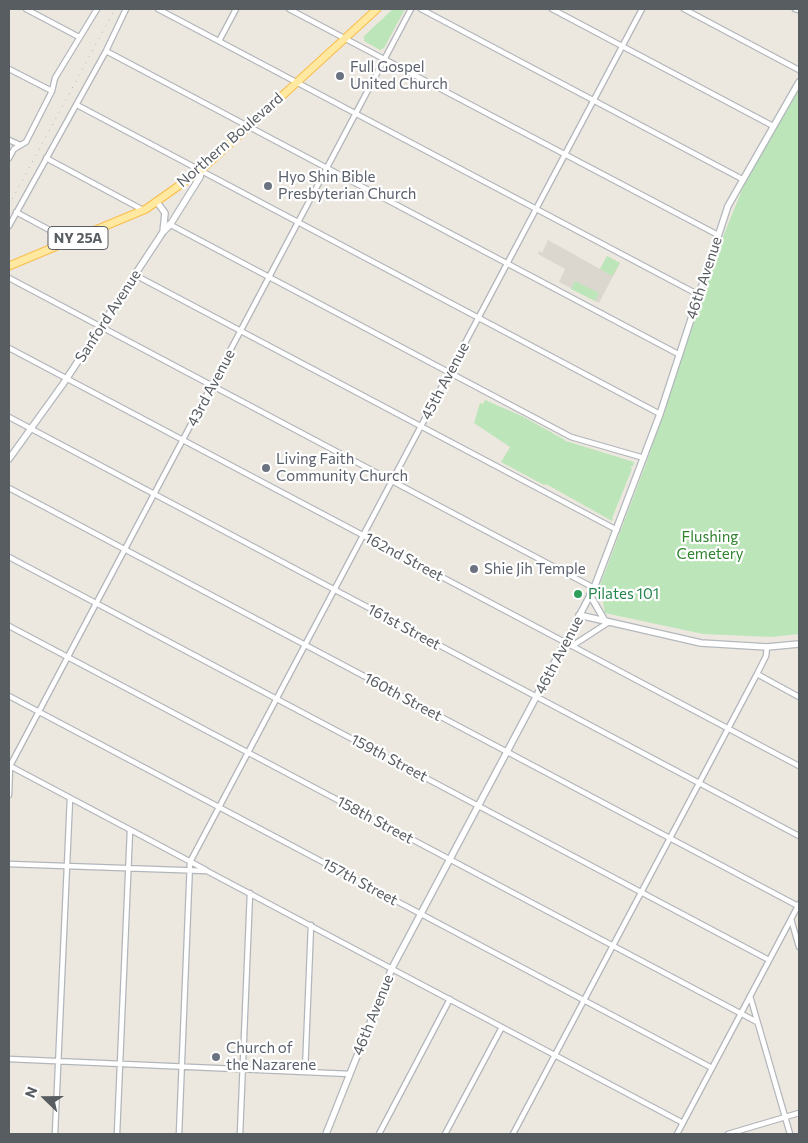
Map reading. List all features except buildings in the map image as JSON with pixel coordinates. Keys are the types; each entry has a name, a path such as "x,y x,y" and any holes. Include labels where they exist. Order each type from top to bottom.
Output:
{"main road":[{"name":"Northern Boulevard","path":"9,266 145,209 156,202 201,170 377,9"}],"street":[{"path":"26,9 79,37"},
{"path":"9,158 14,149 26,142 52,92 55,78 96,9"},
{"path":"9,226 77,105 126,9"},
{"path":"158,9 699,295"},
{"path":"219,41 236,9"},
{"path":"289,9 718,235"},
{"name":"43rd Avenue","path":"10,766 411,9"},
{"path":"421,9 742,179"},
{"path":"552,9 773,126"},
{"name":"45th Avenue","path":"190,862 642,9"},
{"path":"684,9 799,70"},
{"path":"795,9 799,10"},
{"path":"106,51 680,355"},
{"path":"9,69 52,92"},
{"name":"46th Avenue","path":"326,1134 392,968 594,588 660,414 728,206 799,82"},
{"path":"77,105 660,414"},
{"path":"9,140 20,145"},
{"path":"46,158 145,209"},
{"name":"Sanford Avenue","path":"9,459 101,327 167,224 200,177 201,170"},
{"path":"156,202 165,213 167,224 571,437 644,458"},
{"path":"16,212 57,234 61,244"},
{"path":"135,275 617,530"},
{"path":"9,278 594,588"},
{"name":"162nd Street","path":"9,348 799,766"},
{"name":"161st Street","path":"9,417 799,836"},
{"name":"160th Street","path":"9,488 670,838 799,904"},
{"name":"159th Street","path":"9,557 769,960"},
{"path":"590,595 607,621"},
{"path":"579,615 701,643 767,647 799,644"},
{"path":"572,646 607,621"},
{"name":"158th Street","path":"9,626 757,1022"},
{"path":"514,1134 757,674 766,656 767,647"},
{"path":"757,674 799,697"},
{"name":"157th Street","path":"9,696 712,1068"},
{"path":"9,795 10,766 683,1122"},
{"path":"55,1134 70,798"},
{"path":"117,1134 130,830"},
{"path":"179,1134 190,862"},
{"path":"9,864 207,871"},
{"path":"240,1134 250,893"},
{"path":"677,1134 799,904"},
{"path":"791,919 799,948"},
{"path":"304,1072 311,925"},
{"path":"750,996 790,1134"},
{"path":"379,1134 450,999"},
{"path":"445,1134 502,1027"},
{"path":"9,1059 350,1074"},
{"path":"728,1134 799,1113"}],"shaded area":[{"path":"548,240 600,269 607,256 620,263 599,303 559,282 565,269 538,254 539,251 542,253"}],"green space":[{"path":"393,9 405,9 384,48 380,50 364,41 364,36"},
{"name":"Flushing Cemetery","path":"799,89 799,634 772,637 703,634 605,613 600,585 647,461 722,239 746,180"},
{"path":"607,256 620,263 612,276 600,269"},
{"path":"575,281 599,293 595,301 571,289"},
{"path":"485,400 522,416 565,440 565,442 634,462 633,466 630,467 632,469 613,516 611,516 613,517 612,521 546,484 544,485 501,462 510,447 474,423 480,403 483,404"}],"railway":[{"path":"9,205 115,9"}],"place":[{"name":"Full Gospel United Church","path":"340,76"},
{"name":"Hyo Shin Bible Presbyterian Church","path":"268,186"},
{"name":"Living Faith Community Church","path":"266,468"},
{"name":"Shie Jih Temple","path":"474,569"},
{"name":"Pilates 101","path":"578,594"},
{"name":"Church of the Nazarene","path":"216,1057"}]}
